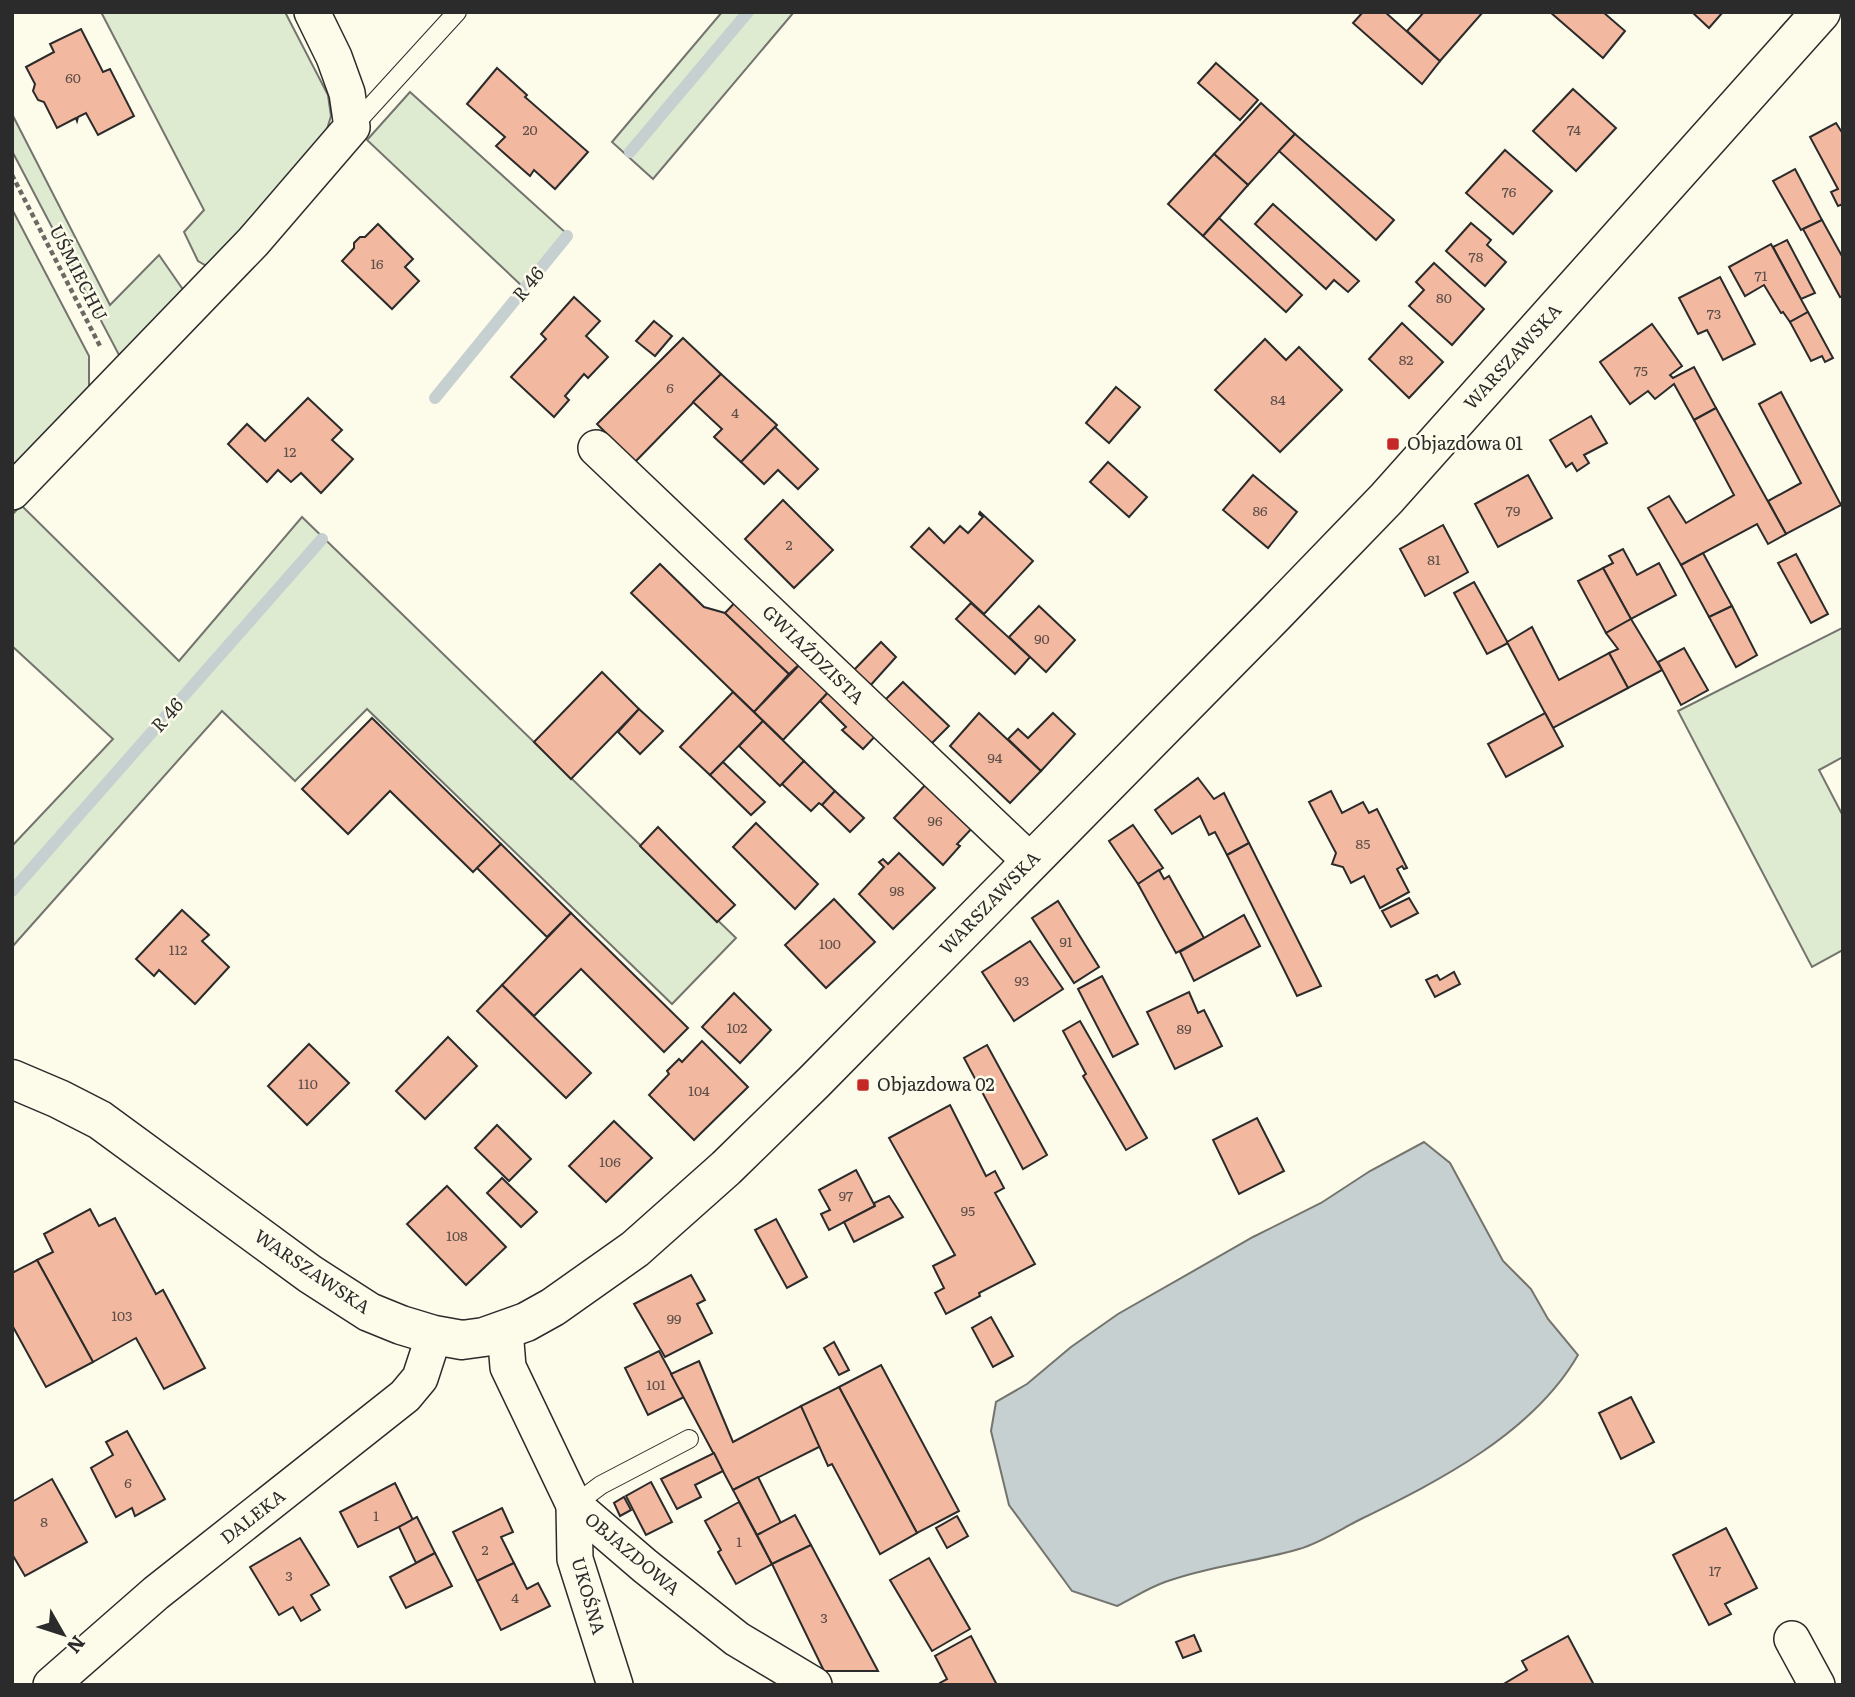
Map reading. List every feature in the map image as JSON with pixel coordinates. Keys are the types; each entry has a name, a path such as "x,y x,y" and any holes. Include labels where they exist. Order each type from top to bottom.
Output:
{"street":[{"path":"12,492 253,242 352,127 347,93 334,57 312,12"},
{"name":"WARSZAWSKA","path":"12,1079 100,1120 310,1274 369,1312 434,1335 462,1340 505,1330 552,1307 635,1248 726,1168 1031,862 1387,498 1821,12"},
{"name":"GWIAŹDZISTA","path":"596,448 1031,862"},
{"name":"OBJAZDOWA","path":"505,1330 508,1367 574,1505 737,1639 814,1685"},
{"name":"DALEKA","path":"51,1685 156,1593 405,1396 420,1378 434,1335"},
{"name":"UKOŚNA","path":"574,1505 575,1559 615,1685"},
{"path":"1792,1639 1817,1685"}],"lane":[{"path":"352,127 457,12"},
{"path":"574,1505 601,1485 689,1439"}],"path":[{"name":"UŚMIECHU","path":"12,175 119,383"}],"green space":[{"path":"101,12 285,12 328,95 331,116 324,139 212,269 198,261 184,232 204,210"},
{"path":"722,12 794,12 653,179 612,142"},
{"path":"410,92 566,233 522,286 367,140"},
{"path":"12,114 110,305 159,255 184,291 178,302 119,355 12,151"},
{"path":"12,209 89,356 89,394 12,474"},
{"path":"21,505 179,661 302,517 736,938 672,1004 367,709 295,781 222,711 12,947 12,846 113,739 12,646 12,515"},
{"path":"1842,628 1843,757 1819,770 1843,816 1843,950 1812,967 1678,711"}],"shaded area":[{"path":"1424,1142 1450,1163 1503,1261 1531,1289 1548,1319 1578,1355 1559,1383 1536,1408 1482,1452 1421,1488 1315,1543 1181,1577 1153,1587 1117,1606 1072,1591 1009,1505 991,1431 996,1402 1027,1384 1071,1347 1118,1314 1253,1237 1321,1203 1370,1171"}],"building":[{"path":"1363,12 1385,12 1440,61 1422,84 1353,23"},
{"path":"1424,12 1483,12 1440,61 1407,31"},
{"path":"1550,12 1603,12 1625,31 1603,58"},
{"path":"1692,12 1723,12 1709,28"},
{"path":"81,29 103,72 110,69 134,116 98,135 86,113 78,117 77,121 76,118 57,128 44,102 38,100 33,91 35,84 26,67 54,52 50,44"},
{"path":"1216,63 1258,100 1240,120 1198,83"},
{"path":"497,68 527,95 525,97 588,152 555,189 534,170 530,176 496,146 505,137 467,104"},
{"path":"1573,89 1616,128 1576,171 1533,131"},
{"path":"1261,103 1295,134 1248,185 1214,154"},
{"path":"1836,123 1843,134 1843,204 1838,206 1831,192 1838,189 1810,137"},
{"path":"1295,134 1394,220 1376,240 1279,151"},
{"path":"1505,150 1552,191 1513,234 1466,193"},
{"path":"1214,154 1248,185 1203,236 1168,204"},
{"path":"1795,169 1822,220 1801,230 1773,181"},
{"path":"1273,204 1359,281 1348,292 1334,280 1326,289 1255,224"},
{"path":"1219,218 1302,295 1286,312 1203,236"},
{"path":"1822,220 1843,258 1843,296 1840,297 1803,229"},
{"path":"1471,223 1491,240 1487,245 1506,262 1485,286 1446,251"},
{"path":"378,224 413,259 405,267 419,281 392,309 342,261 354,248 354,243 360,237 365,237"},
{"path":"1787,240 1815,293 1801,299 1773,247"},
{"path":"1771,244 1808,312 1790,322 1783,312 1781,313 1764,285 1745,296 1729,267"},
{"path":"1434,263 1484,309 1452,345 1409,306 1424,290 1416,282"},
{"path":"1720,277 1755,344 1723,360 1707,330 1698,334 1679,298"},
{"path":"574,297 600,321 586,336 608,357 588,378 584,374 565,396 569,400 554,417 511,377 546,339 541,334"},
{"path":"1808,312 1833,358 1825,362 1822,356 1811,361 1790,322"},
{"path":"654,321 672,336 655,356 636,341"},
{"path":"1402,323 1443,362 1409,398 1369,359"},
{"path":"1652,324 1682,366 1670,375 1673,378 1694,367 1716,408 1694,420 1674,384 1655,399 1648,391 1630,404 1600,362"},
{"path":"683,338 721,374 635,462 597,424"},
{"path":"1265,339 1286,360 1299,347 1342,390 1280,452 1215,390"},
{"path":"721,374 777,425 741,462 714,437 722,429 693,402"},
{"path":"1116,387 1140,407 1109,443 1086,423"},
{"path":"1781,392 1841,505 1786,534 1768,501 1801,483 1759,404"},
{"path":"308,398 342,430 332,440 353,459 321,493 301,473 291,482 278,470 267,482 228,444 247,424 265,441"},
{"path":"1716,408 1786,534 1768,544 1757,524 1681,565 1648,508 1669,496 1686,523 1734,495 1694,420"},
{"path":"1591,416 1607,443 1584,455 1589,463 1577,471 1572,463 1566,467 1550,440"},
{"path":"775,427 818,469 798,489 778,470 764,484 741,462"},
{"path":"1108,462 1147,497 1129,517 1090,482"},
{"path":"1253,475 1297,512 1268,548 1223,510"},
{"path":"1528,475 1552,518 1498,547 1475,504"},
{"path":"783,500 833,550 794,588 745,539"},
{"path":"980,512 1033,561 984,614 911,547 929,528 944,543 960,526 968,533 983,517"},
{"path":"1443,525 1468,572 1425,596 1400,549"},
{"path":"1623,549 1637,575 1659,563 1676,595 1631,619 1603,568 1613,563 1609,556"},
{"path":"1703,553 1732,606 1709,617 1681,565"},
{"path":"1796,554 1828,614 1811,623 1778,563"},
{"path":"660,564 704,607 725,613 789,674 754,712 631,593"},
{"path":"1603,568 1631,619 1606,633 1578,581"},
{"path":"1474,582 1508,643 1487,654 1454,593"},
{"path":"741,596 806,658 789,674 725,613"},
{"path":"971,603 1030,657 1015,674 956,619"},
{"path":"1039,606 1075,640 1046,672 1009,637"},
{"path":"1732,606 1757,655 1736,667 1709,617"},
{"path":"1631,619 1662,670 1628,688 1609,653 1618,649 1606,633"},
{"path":"1532,627 1559,680 1609,653 1628,688 1553,728 1507,642"},
{"path":"881,642 896,657 869,687 852,672"},
{"path":"1684,648 1708,690 1681,705 1658,662"},
{"path":"806,658 835,685 783,740 754,712"},
{"path":"602,672 639,709 571,779 534,742"},
{"path":"903,682 949,726 928,747 882,703"},
{"path":"835,685 881,730 863,749 842,730 846,727 820,701"},
{"path":"733,692 763,721 710,775 680,747"},
{"path":"639,709 663,731 640,754 618,732"},
{"path":"979,713 1041,771 1010,803 950,746"},
{"path":"1053,713 1075,734 1041,771 1008,739 1018,729 1028,738"},
{"path":"1545,713 1563,746 1506,777 1488,744"},
{"path":"372,718 501,844 473,872 390,791 348,834 302,789"},
{"path":"763,721 804,761 780,786 739,746"},
{"path":"804,761 835,791 822,805 819,803 811,811 782,784"},
{"path":"723,762 765,802 751,815 710,775"},
{"path":"1198,778 1214,799 1224,793 1249,843 1227,855 1215,832 1209,835 1200,816 1172,834 1155,810"},
{"path":"930,780 976,824 957,844 960,846 943,865 894,818"},
{"path":"835,791 864,818 850,832 822,805"},
{"path":"1331,791 1342,813 1363,802 1369,813 1377,809 1407,868 1402,866 1397,869 1409,892 1380,908 1364,876 1351,883 1343,867 1332,864 1336,853 1309,802"},
{"path":"756,823 818,884 795,909 733,847"},
{"path":"1133,825 1163,868 1138,884 1109,841"},
{"path":"658,827 735,905 717,922 640,846"},
{"path":"1249,843 1321,986 1297,996 1227,855"},
{"path":"501,844 571,913 547,937 477,868"},
{"path":"899,853 935,888 893,929 859,894 884,867 879,862 883,859 888,864"},
{"path":"1159,870 1164,879 1169,876 1204,938 1176,953 1138,884"},
{"path":"1409,898 1418,913 1391,927 1382,911"},
{"path":"834,899 875,942 826,988 785,945"},
{"path":"1058,901 1099,967 1074,983 1032,918"},
{"path":"182,910 209,935 202,941 229,967 195,1004 159,970 154,976 136,959"},
{"path":"571,913 688,1028 664,1052 581,969 534,1016 502,985"},
{"path":"1244,915 1260,946 1194,981 1180,952"},
{"path":"1030,941 1063,989 1014,1021 982,972"},
{"path":"1454,972 1460,984 1435,997 1426,980 1437,975 1440,980"},
{"path":"1102,976 1138,1044 1113,1057 1078,989"},
{"path":"502,985 591,1073 566,1098 477,1011"},
{"path":"1189,992 1198,1013 1204,1010 1222,1046 1175,1069 1147,1012"},
{"path":"734,993 771,1030 740,1063 702,1027"},
{"path":"1080,1021 1147,1138 1126,1150 1083,1076 1086,1074 1063,1031"},
{"path":"448,1037 477,1066 425,1119 396,1091"},
{"path":"702,1041 748,1087 694,1140 649,1095 669,1074 667,1071 679,1059 682,1062"},
{"path":"309,1044 349,1083 307,1125 268,1086"},
{"path":"987,1045 1047,1155 1023,1169 964,1058"},
{"path":"950,1105 986,1176 995,1171 1004,1188 995,1193 1035,1264 979,1293 980,1296 946,1314 935,1293 944,1288 933,1266 955,1255 889,1138"},
{"path":"1257,1118 1284,1171 1239,1194 1213,1140"},
{"path":"614,1121 652,1158 606,1202 569,1166"},
{"path":"497,1125 531,1159 509,1181 475,1148"},
{"path":"856,1170 875,1206 829,1230 821,1214 830,1210 819,1190"},
{"path":"502,1178 537,1212 521,1227 487,1193"},
{"path":"447,1186 506,1247 466,1285 407,1224"},
{"path":"889,1196 903,1217 854,1242 844,1222"},
{"path":"90,1209 99,1226 115,1218 156,1294 163,1290 205,1368 164,1389 136,1338 93,1362 37,1260 53,1252 44,1234"},
{"path":"776,1219 807,1277 787,1288 755,1230"},
{"path":"37,1260 93,1362 46,1387 12,1325 12,1273"},
{"path":"691,1275 705,1300 697,1304 712,1333 665,1357 634,1304"},
{"path":"991,1317 1013,1356 993,1367 972,1328"},
{"path":"834,1342 849,1370 839,1375 824,1348"},
{"path":"659,1351 684,1397 648,1415 625,1368"},
{"path":"699,1361 733,1442 801,1406 821,1446 733,1490 671,1374"},
{"path":"881,1365 959,1511 917,1533 839,1387"},
{"path":"839,1387 917,1533 880,1554 832,1464 828,1466 801,1406"},
{"path":"1631,1397 1654,1442 1621,1459 1599,1413"},
{"path":"127,1431 165,1499 135,1516 132,1508 116,1517 91,1468 113,1455 106,1442"},
{"path":"714,1453 723,1471 695,1485 701,1497 677,1509 661,1479"},
{"path":"758,1477 781,1523 757,1535 733,1490"},
{"path":"52,1479 87,1542 25,1576 12,1554 12,1502"},
{"path":"651,1482 672,1522 646,1535 626,1496"},
{"path":"395,1483 413,1520 358,1547 340,1512"},
{"path":"624,1497 631,1510 620,1516 614,1503"},
{"path":"739,1502 772,1564 736,1584 705,1521"},
{"path":"502,1508 513,1532 501,1537 514,1563 477,1581 453,1532"},
{"path":"795,1515 811,1545 772,1564 757,1535"},
{"path":"957,1516 968,1536 947,1548 936,1528"},
{"path":"417,1517 435,1553 416,1563 399,1527"},
{"path":"1726,1528 1757,1588 1725,1604 1731,1614 1709,1625 1673,1555"},
{"path":"300,1538 329,1585 311,1595 320,1610 301,1621 293,1607 279,1615 250,1567"},
{"path":"811,1545 878,1671 824,1671 772,1564"},
{"path":"435,1553 452,1586 406,1608 390,1577"},
{"path":"929,1558 970,1629 932,1651 890,1580"},
{"path":"514,1563 527,1589 538,1583 550,1606 501,1630 477,1581"},
{"path":"1194,1635 1201,1651 1183,1658 1176,1642"},
{"path":"971,1636 997,1685 941,1685 940,1683 947,1679 935,1656"},
{"path":"1568,1636 1594,1685 1502,1685 1527,1670 1522,1661"}],"waterway":[{"name":"R 46","path":"630,152 748,12"},
{"name":"R 46","path":"435,398 567,236"},
{"name":"R 46","path":"12,891 322,539"}],"place":[{"name":"Objazdowa 01","path":"1393,444"},
{"name":"Objazdowa 02","path":"863,1085"}]}
